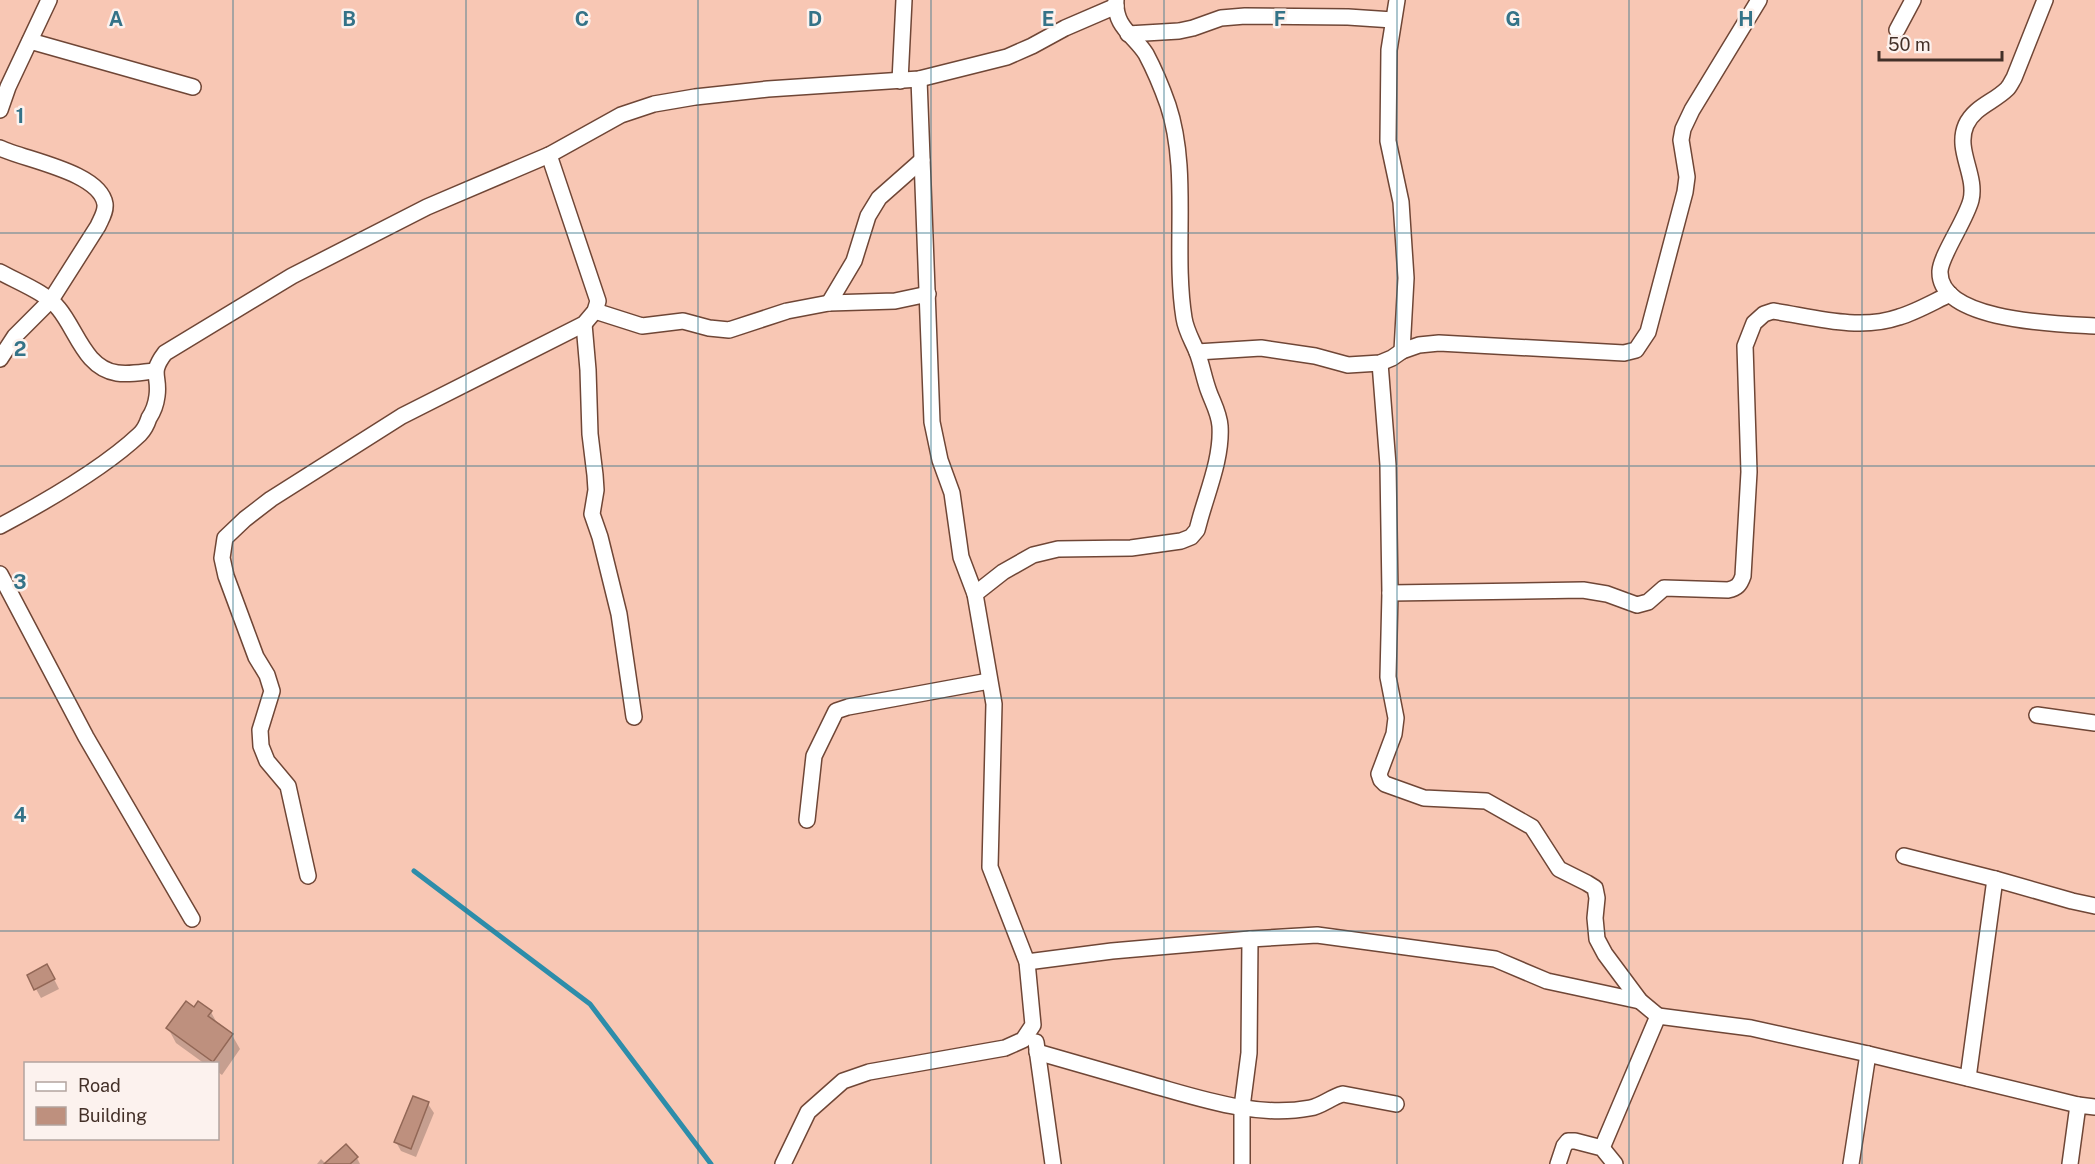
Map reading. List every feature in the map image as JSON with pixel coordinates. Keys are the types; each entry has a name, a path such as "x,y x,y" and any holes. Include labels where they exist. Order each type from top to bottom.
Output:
{"street":[{"path":"0,110 8,87 49,0"},
{"path":"900,81 904,0"},
{"path":"1397,0 1389,50 1388,141 1401,202 1406,278 1401,351"},
{"path":"1197,352 1261,348 1315,356 1348,365 1380,363 1401,351 1419,345 1439,343 1624,353 1636,350 1648,332 1685,192 1687,177 1681,140 1683,129 1692,110 1759,0"},
{"path":"1897,30 1913,0"},
{"path":"2045,0 2014,78 2007,89 1972,114 1965,126 1964,152 1973,190 1966,214 1940,268 1941,282 1950,294 1966,305 2024,322 2095,326"},
{"path":"0,526 41,504 104,462 142,432 157,398 154,371 158,361 165,353 292,276 428,207 549,155 621,115 654,104 768,89 918,80 1007,57 1116,3 1122,24 1146,54 1174,125 1178,146 1179,245 1184,319 1218,416 1220,447 1197,530 1191,537 1181,541 1131,548 1045,551 1003,572 975,594"},
{"path":"1128,34 1179,31 1221,18 1245,16 1327,16 1393,20"},
{"path":"30,41 193,87"},
{"path":"918,80 932,422 940,459 952,493 961,557 975,594 994,704 990,867 1027,962 1033,1024 1053,1164"},
{"path":"0,148 81,177 101,194 105,204 98,226 51,300 15,336 0,359"},
{"path":"308,876 288,786 267,761 261,746 260,730 272,691 267,675 256,657 226,576 222,558 225,538 244,519 271,499 402,416 584,324 595,311 598,301 549,155"},
{"path":"829,303 854,261 868,216 879,198 922,160"},
{"path":"0,272 51,300 89,358 105,370 118,374 154,371"},
{"path":"595,311 642,326 683,321 709,328 729,330 787,311 829,303 895,301 928,294"},
{"path":"1390,593 1583,591 1607,594 1637,605 1648,602 1664,588 1671,586 1734,589 1739,585 1743,576 1749,472 1745,346 1754,323 1764,314 1773,311 1837,322 1873,322 1898,318 1950,294"},
{"path":"584,324 590,434 596,490 592,514 619,614 634,717"},
{"path":"1380,363 1388,465 1390,593 1388,677 1396,726 1379,774 1381,780 1385,784 1424,798 1486,801 1532,827 1558,869 1595,888 1597,939 1605,954 1640,1001 1658,1016 1751,1028 2078,1105 2095,1107"},
{"path":"0,574 86,737 192,919"},
{"path":"807,820 814,756 836,711 989,681"},
{"path":"2037,715 2095,723"},
{"path":"1904,856 1995,879 2072,902 2095,906"},
{"path":"1968,1078 1995,879"},
{"path":"1027,962 1250,939 1317,935 1495,959 1547,981 1640,1001"},
{"path":"1242,1164 1242,1107 1249,1053 1250,939"},
{"path":"1602,1148 1658,1016"},
{"path":"783,1164 808,1112 843,1082 868,1072 1005,1048 1023,1040 1033,1024"},
{"path":"1037,1052 1207,1101 1242,1107 1289,1110 1308,1108 1319,1106 1343,1094 1396,1104"},
{"path":"1851,1164 1868,1054"},
{"path":"2070,1164 2078,1105"},
{"path":"1558,1164 1564,1146 1568,1141 1575,1140 1602,1148 1615,1164"}],"building":[{"path":"47,964 55,979 34,990 27,975"},
{"path":"186,1001 194,1007 198,1001 212,1011 208,1016 233,1034 213,1062 166,1028"},
{"path":"413,1096 429,1102 411,1149 394,1142"},
{"path":"346,1144 358,1157 350,1164 324,1164"}],"waterway":[{"path":"414,871 590,1004 711,1164"}]}
